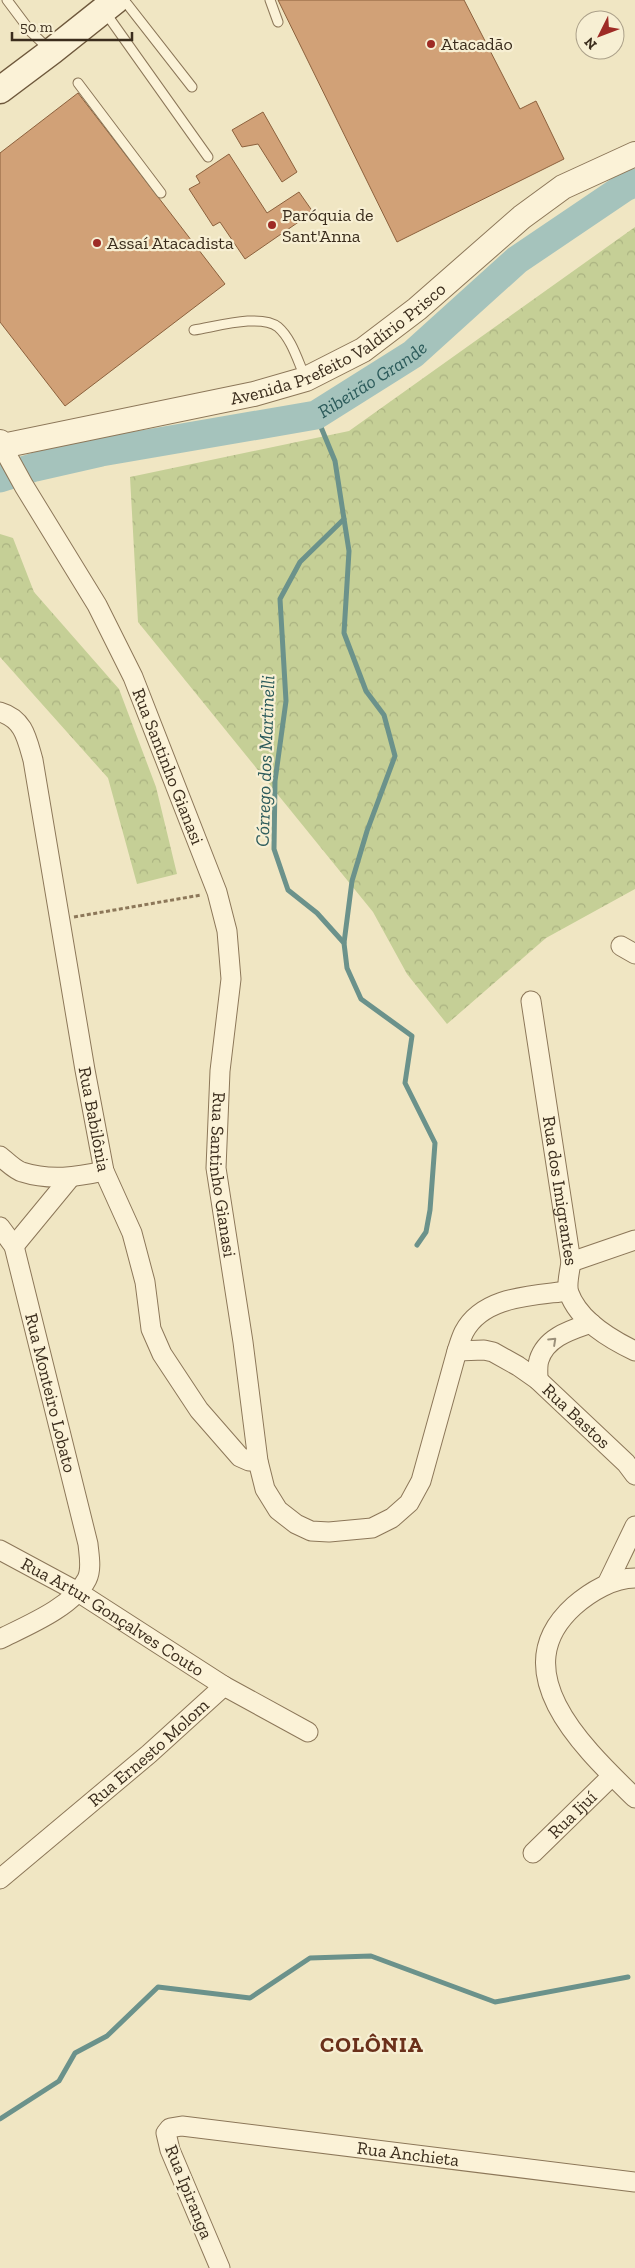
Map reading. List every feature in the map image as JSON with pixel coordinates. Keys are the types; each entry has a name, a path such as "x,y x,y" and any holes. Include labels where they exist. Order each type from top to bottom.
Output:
{"main road":[{"path":"0,90 115,3"}],"street":[{"name":"Avenida Prefeito Valdírio Prisco","path":"2,448 254,394 306,379 363,350 417,309 522,217 564,187 635,154"},
{"name":"Rua Santinho Gianasi","path":"2,448 97,605 133,677 216,892 227,931 231,978 220,1071 216,1168 243,1342 258,1461 265,1489 278,1510 296,1524 312,1531 350,1532 372,1528 392,1518 409,1503 421,1481 464,1332 484,1310 514,1299 568,1291"},
{"name":"Rua Babilônia","path":"0,712 17,721 26,732 48,845 59,920 104,1171 132,1233 145,1282 151,1329 162,1354 199,1410 240,1457 249,1461 258,1461"},
{"name":"Rua dos Imigrantes","path":"531,1001 571,1262 568,1291 578,1310 591,1323 635,1351"},
{"path":"0,1156 21,1172 70,1178 104,1171"},
{"path":"5,1236 70,1178"},
{"name":"Rua Monteiro Lobato","path":"5,1236 88,1544 90,1564 88,1578 78,1592"},
{"path":"571,1262 635,1240"},
{"name":"Rua Bastos","path":"538,1380 539,1360 546,1348 559,1335 591,1323"},
{"name":"Rua Bastos","path":"457,1351 474,1349 493,1352 518,1366 538,1380 626,1464 635,1475"},
{"path":"607,1584 635,1526"},
{"name":"Rua Artur Gonçalves Couto","path":"0,1550 78,1592 149,1640 224,1686"},
{"path":"635,1578 607,1584 582,1599 564,1615 552,1632 546,1658 553,1700 568,1724 612,1776 635,1798"},
{"path":"0,1639 26,1627 60,1606 78,1592"},
{"name":"Rua Ernesto Molom","path":"0,1879 149,1754 224,1686 308,1732"},
{"name":"Rua Ijuí","path":"533,1853 612,1776"},
{"name":"Rua Anchieta","path":"182,2126 635,2182"},
{"name":"Rua Ipiranga","path":"182,2126 170,2128 166,2133 166,2139 220,2268"}],"lane":[{"path":"7,0 31,32 52,51"},
{"path":"270,0 278,22"},
{"path":"115,3 192,87"},
{"path":"115,3 208,157"},
{"path":"78,83 161,193"},
{"path":"194,330 260,320 277,326 288,339 306,379"}],"path":[{"path":"59,920 216,892"}],"green space":[{"path":"635,227 635,889 546,938 447,1024 407,974 373,912 138,622 130,477 349,431"},
{"path":"0,534 13,538 34,592 119,689 156,787 177,874 137,884 108,778 0,657"}],"building":[{"path":"278,0 464,0 520,109 536,101 564,159 397,242"},
{"name":"Assaí Atacadista","path":"78,93 225,284 65,406 0,322 0,153"},
{"path":"263,112 297,172 282,182 258,144 242,147 232,130"},
{"path":"229,154 267,213 299,192 313,212 245,259 220,222 213,226 189,189 200,183 196,176"}],"waterway":[{"name":"Ribeirão Grande","path":"0,478 35,467 101,452 316,415 413,354 517,260 625,187 635,183"},
{"name":"Córrego dos Martinelli","path":"316,415 335,461 344,519 300,562 280,599 286,701 275,781 274,849 288,890 317,913 344,943 347,968 361,999 412,1036 405,1083 435,1143 430,1210 426,1232 417,1245"},
{"name":"Córrego dos Martinelli","path":"344,519 349,551 344,633 366,691 384,715 395,756 367,831 352,881 344,943"},
{"path":"0,2119 59,2081 75,2053 107,2036 158,1987 250,1998 310,1958 371,1956 495,2002 628,1977"}],"place":[{"name":"Atacadão","path":"431,44"},
{"name":"Paróquia de Sant'Anna","path":"272,225"},
{"name":"Assaí Atacadista","path":"97,243"}],"district":[{"name":"COLÔNIA","path":"372,2044"}]}
